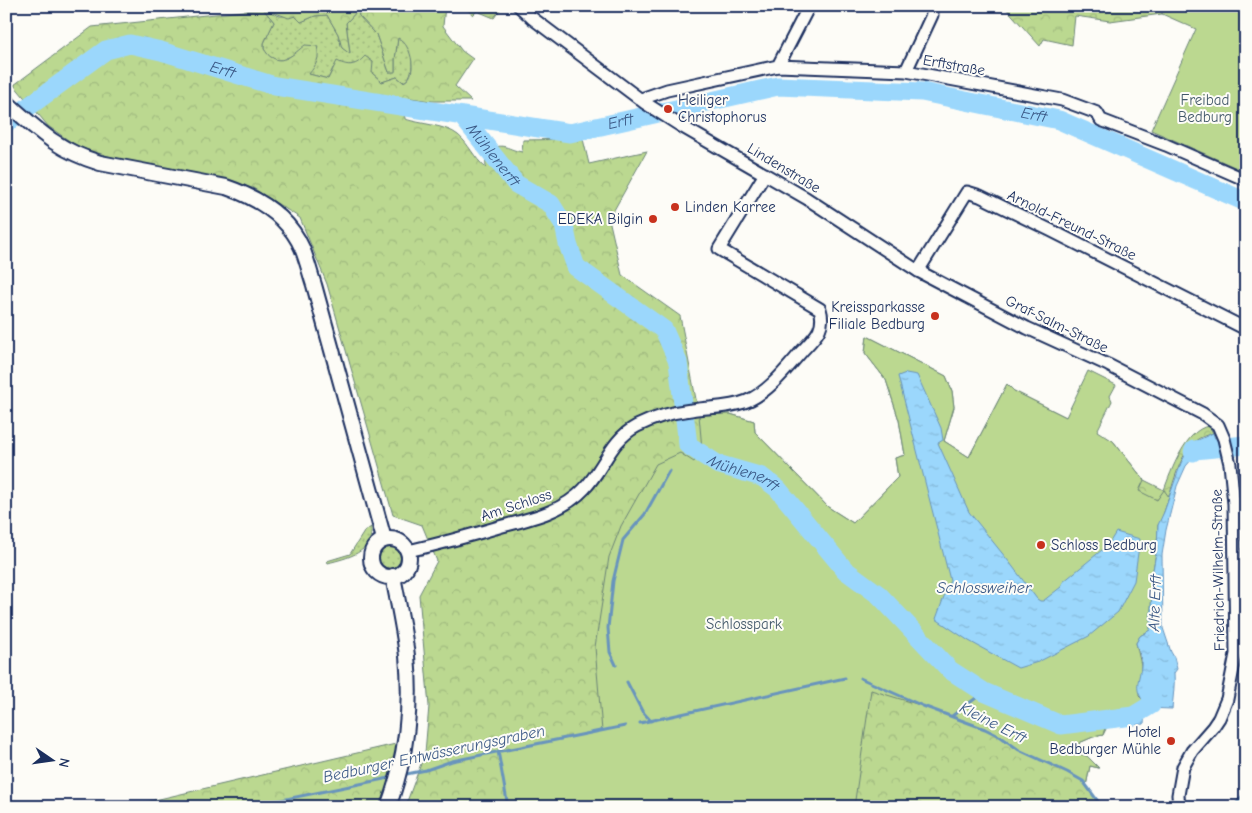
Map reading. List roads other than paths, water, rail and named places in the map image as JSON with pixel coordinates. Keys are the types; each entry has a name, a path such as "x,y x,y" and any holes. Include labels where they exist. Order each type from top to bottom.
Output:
{"street":[{"path":"519,6 532,18 643,101"},
{"path":"778,66 809,6"},
{"path":"906,71 932,16"},
{"name":"Erftstraße","path":"643,101 667,90 778,66 906,71 1062,100 1097,113 1101,120 1166,145 1246,180"},
{"name":"Lindenstraße","path":"643,101 681,126 806,198 870,240"},
{"path":"6,102 48,138 80,157 100,163 226,187 246,194 267,206 287,225 301,247 314,285 384,539"},
{"name":"Am Schloss","path":"408,551 539,516 565,505 584,489 614,445 628,432 664,416 688,410 728,406 746,401 759,394 782,374 819,332 822,318 820,309 719,249 765,174"},
{"name":"Arnold-Freund-Straße","path":"918,271 967,192 980,196 1042,226 1246,329"},
{"name":"Graf-Salm-Straße","path":"870,240 918,271 1027,328 1108,365 1203,414 1218,425 1224,439"},
{"name":"Friedrich-Wilhelm-Straße","path":"1179,807 1178,795 1183,768 1192,751 1219,718 1226,699 1241,632 1234,504 1230,464 1224,439"},
{"path":"392,538 399,540 408,551 408,564 400,574 385,576 378,573 373,567 371,560 374,547 384,539 392,538"},
{"path":"388,807 397,783 404,749 409,705 407,656 393,576"}],"water":[{"name":"Schlossweiher","path":"906,373 917,375 941,428 943,440 938,443 969,512 1037,599 1043,601 1061,587 1063,582 1108,545 1116,532 1140,539 1134,581 1118,612 1089,636 1038,662 1018,668 969,641 936,619 950,580 898,376"},
{"path":"1213,433 1220,453 1202,453 1193,458 1186,466 1177,486 1162,555 1163,628 1177,669 1174,673 1172,709 1145,708 1144,724 1107,727 1107,720 1133,712 1141,705 1143,700 1138,692 1141,663 1136,643 1140,636 1150,630 1153,570 1158,525 1181,463 1189,448 1194,442"}],"waterway":[{"name":"Erft","path":"6,123 106,50 130,44 161,51 275,86 570,133 778,86 922,92 1059,120 1246,202"},
{"name":"Mühlenerft","path":"462,116 516,184 551,204 564,225 576,267 664,330 678,362 688,445 717,464 762,477 778,489 845,570 879,595 950,670 984,692 1061,725 1133,716 1151,705 1152,684"},
{"name":"Alte Erft","path":"1193,452 1194,450 1246,445"},
{"path":"616,665 610,652 608,628 613,581 623,540 645,514 669,471"},
{"path":"640,723 845,678"},
{"name":"Kleine Erft","path":"860,678 923,706 985,729 1001,737 1019,750 1067,772 1083,781 1102,807"},
{"path":"627,682 642,711 651,721"},
{"path":"952,716 984,692"},
{"name":"Bedburger Entwässerungsgraben","path":"402,775 426,770 452,761 625,726"},
{"name":"Kleine Erft","path":"498,751 508,807"},
{"name":"Bedburger Entwässerungsgraben","path":"247,807 394,777"},
{"name":"Kleine Erft","path":"1234,807 1246,791"}],"place":[{"name":"Heiliger Christophorus","path":"668,109"},
{"name":"Linden Karree","path":"675,207"},
{"name":"EDEKA Bilgin","path":"653,219"},
{"name":"Kreissparkasse Filiale Bedburg","path":"935,316"},
{"name":"Schloss Bedburg","path":"1041,545"},
{"name":"Hotel Bedburger Mühle","path":"1171,741"}],"park label":[{"name":"Freibad Bedburg","path":"1205,108"},
{"name":"Schlosspark","path":"744,624"}]}
